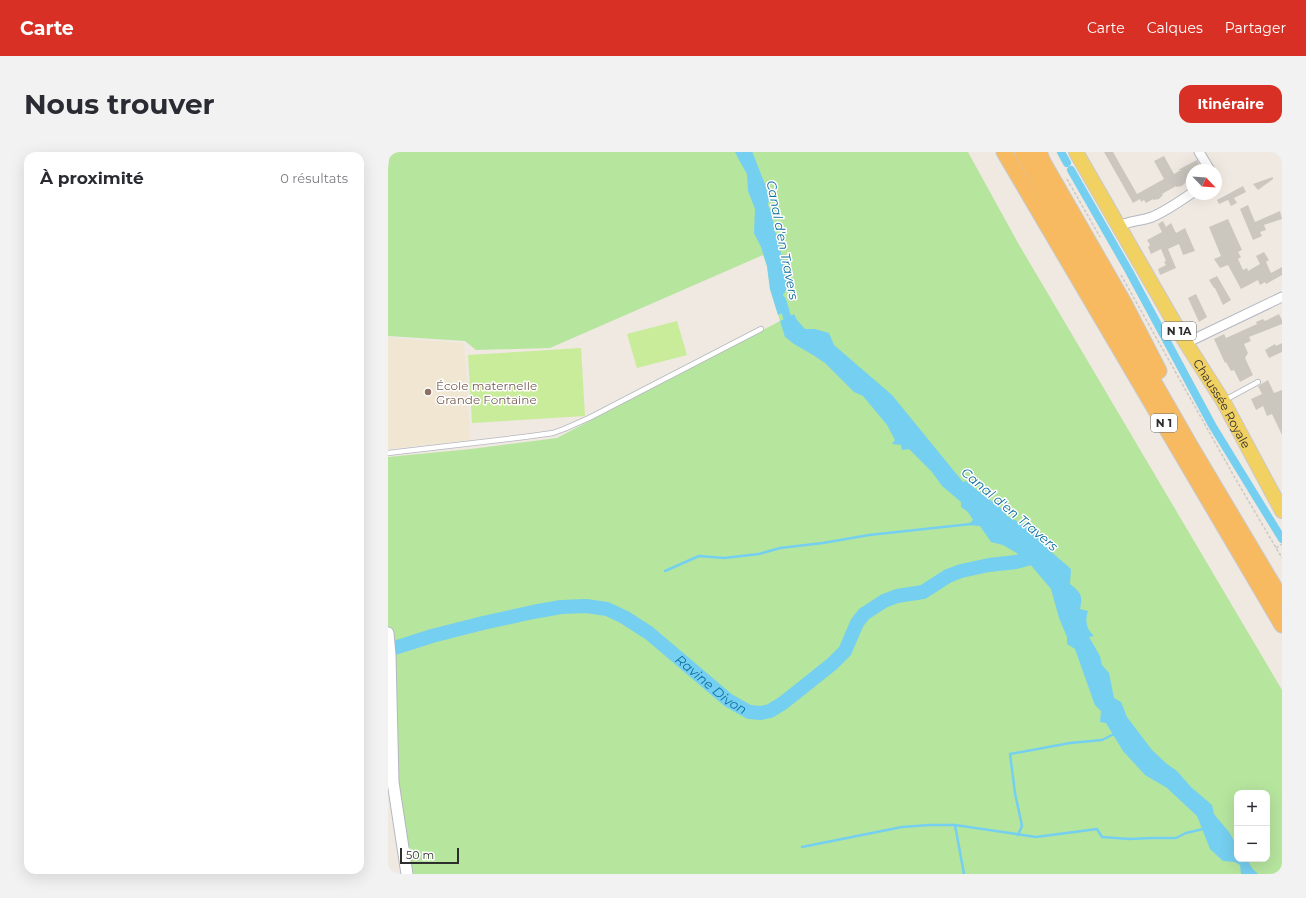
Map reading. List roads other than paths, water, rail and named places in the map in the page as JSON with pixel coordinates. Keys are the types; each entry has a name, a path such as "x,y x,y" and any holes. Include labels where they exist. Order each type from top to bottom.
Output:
{"highway":[{"name":"N 1","path":"1004,152 1282,625"},
{"name":"N 1","path":"1022,152 1176,420 1282,600"},
{"path":"1039,152 1043,162 1124,303 1197,446 1212,480"}],"main road":[{"name":"Chaussée Royale","path":"1076,152 1186,343 1223,401 1282,511"}],"street":[{"path":"1199,152 1206,164"},
{"path":"1119,226 1126,222 1143,220 1153,216 1186,197"},
{"path":"1186,343 1282,297"},
{"path":"388,636 390,655 393,782 407,874"}],"lane":[{"path":"388,453 552,433 589,418 761,329"},
{"path":"1223,401 1258,382"}],"water":[{"path":"735,152 749,152 771,213 768,225 777,234 788,287 783,295 789,309 778,315 770,289 767,266 761,247 754,233 755,209 748,191 747,174"},
{"path":"794,314 805,329 815,329 829,333 834,345 892,395 963,482 966,481 1002,509 1007,516 1036,531 1048,549 1071,569 1070,584 1077,590 1081,597 1080,609 1088,611 1087,625 1089,631 1094,636 1089,637 1100,656 1102,665 1109,673 1114,698 1121,702 1127,717 1152,750 1177,771 1191,787 1212,805 1214,814 1229,832 1234,841 1234,862 1223,861 1210,849 1197,816 1167,788 1145,775 1123,751 1106,723 1100,722 1101,711 1095,705 1075,649 1067,644 1067,637 1059,618 1051,589 1029,563 1020,555 1003,545 991,542 980,526 968,525 973,520 968,512 961,507 961,502 942,486 932,472 909,449 902,450 901,445 892,444 895,440 887,425 863,396 854,392 825,363 785,337 780,321"},
{"path":"1235,862 1249,862 1258,874 1241,874 1240,865"}],"waterway":[{"name":"Canal d'en Travers","path":"748,152 761,185 765,200"},
{"path":"1061,152 1067,163"},
{"path":"1071,170 1129,271 1212,425 1282,539"},
{"name":"Canal d'en Travers","path":"767,212 772,238"},
{"name":"Canal d'en Travers","path":"782,300 787,317 793,326"},
{"path":"665,571 699,556 724,558 759,554 780,548 823,543 869,535 971,524"},
{"name":"Ravine Divon","path":"388,650 432,636 533,612 561,607 586,606 607,609 624,617 649,633 728,700 749,712 761,713 770,711 783,703 832,664 845,651 857,623 864,614 884,601 897,596 923,592 948,576 961,571 989,565 1016,562 1042,555"},
{"path":"1018,835 1022,826 1015,793 1010,754 1070,743 1102,740 1114,734"},
{"path":"802,847 902,827 929,825 955,825 1036,837 1097,829 1102,837 1129,839 1176,838 1186,833 1203,829"},
{"path":"955,825 964,874"}],"place":[{"name":"École maternelle Grande Fontaine","path":"428,392"}]}
